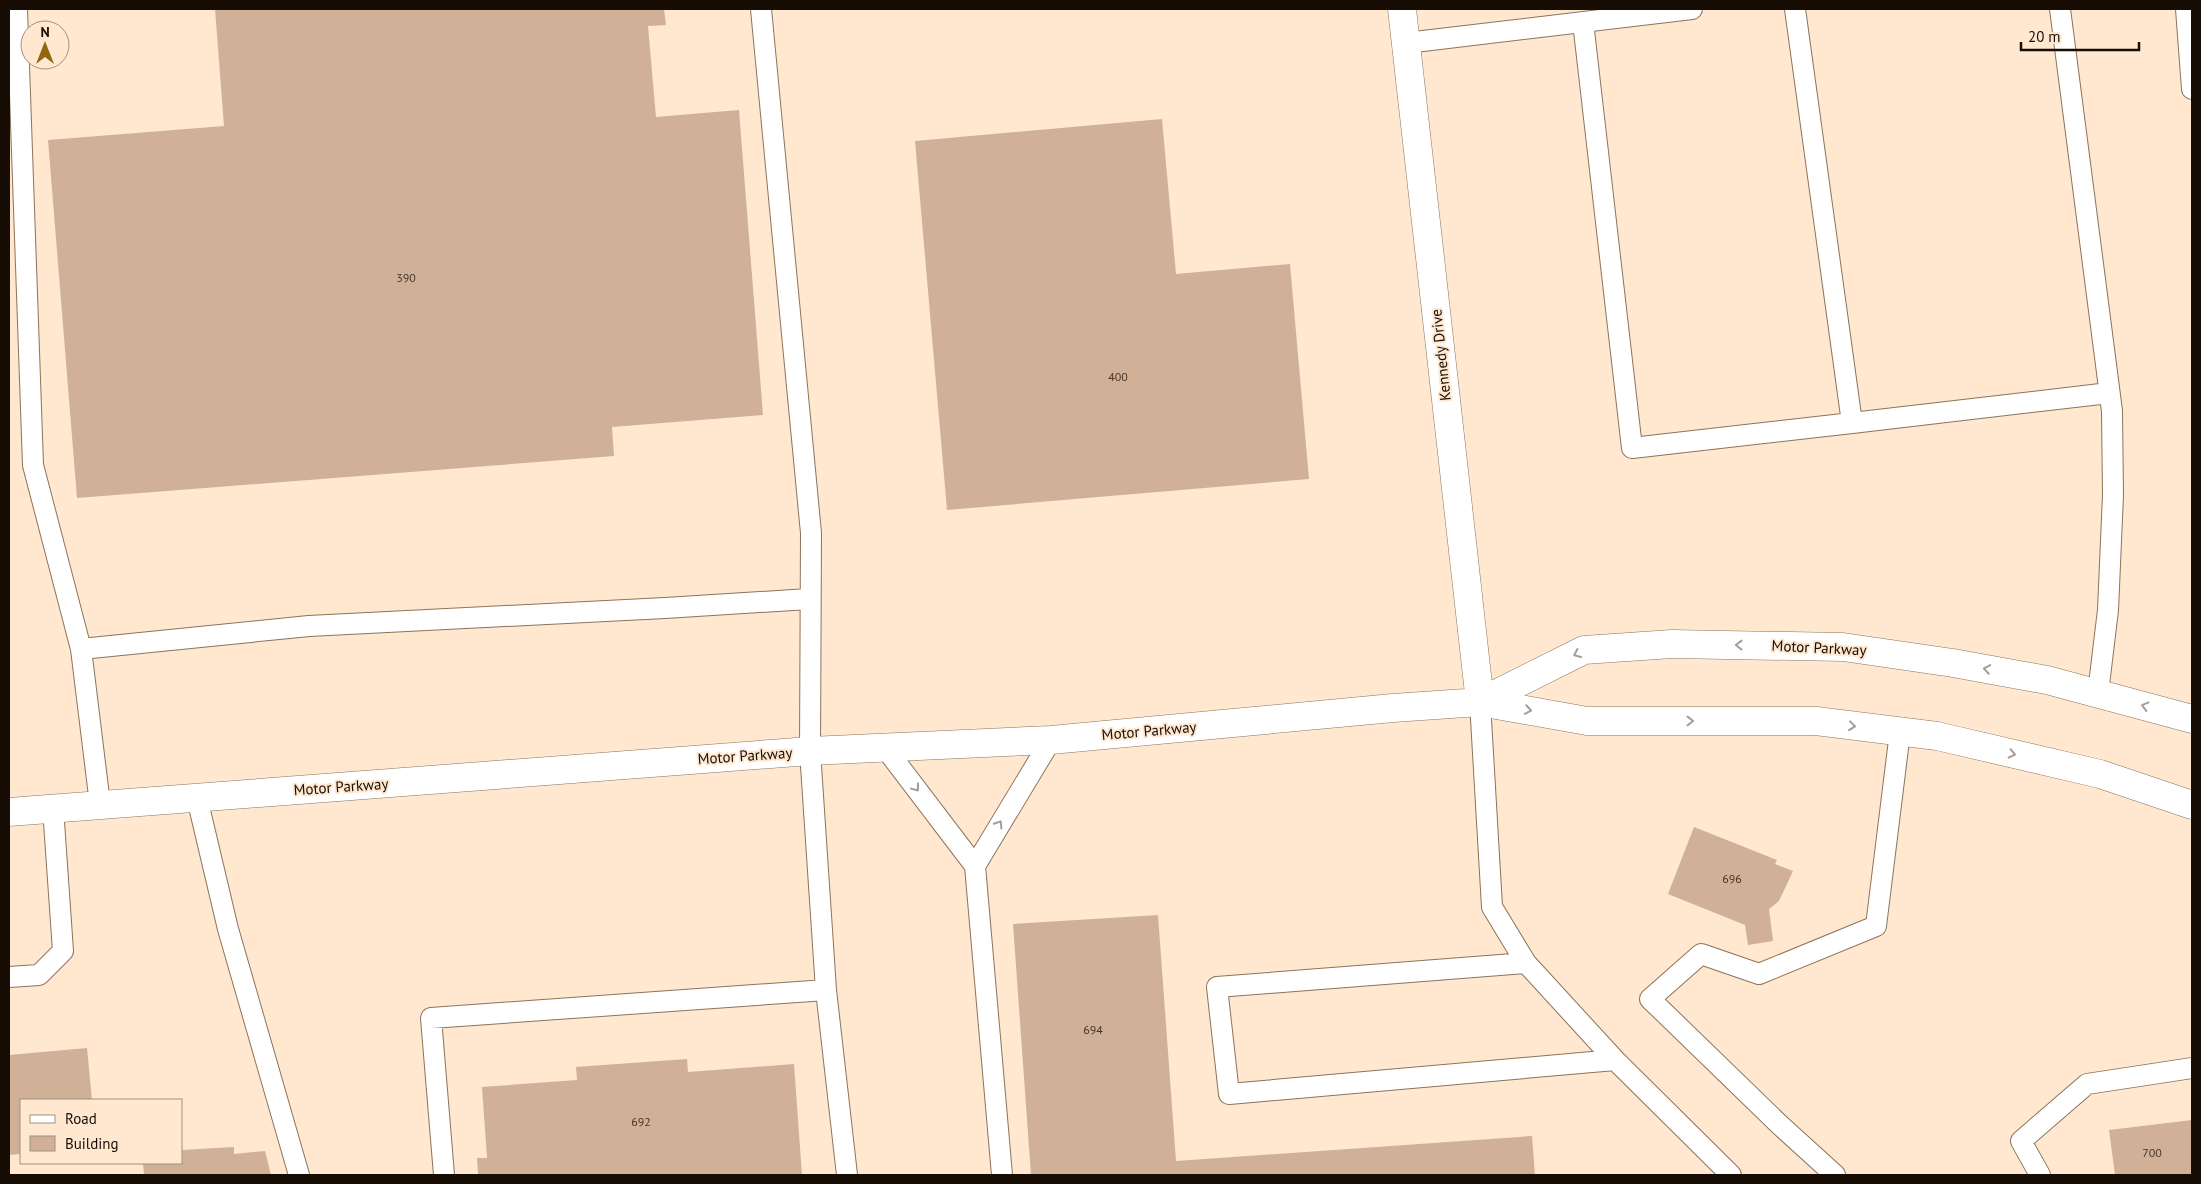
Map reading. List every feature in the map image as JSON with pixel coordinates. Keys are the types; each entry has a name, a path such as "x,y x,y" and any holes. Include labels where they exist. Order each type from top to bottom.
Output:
{"main road":[{"name":"Kennedy Drive","path":"1402,9 1480,702"},
{"name":"Motor Parkway","path":"1480,702 1584,650 1672,644 1843,647 1953,662 2037,678 2192,719"},
{"name":"Motor Parkway","path":"9,812 810,751 1051,740 1393,708 1480,702 1587,721 1816,721 1937,736 2100,774 2192,805"}],"lane":[{"path":"17,9 33,465 81,650 100,804"},
{"path":"761,9 810,533 810,751 826,990 847,1175"},
{"path":"1406,44 1692,9"},
{"path":"1795,9 1852,423"},
{"path":"2060,9 2112,411 2113,495 2108,610 2098,693"},
{"path":"2186,9 2192,89"},
{"path":"1583,22 1632,448 2109,394"},
{"path":"81,650 309,626 665,608 809,598"},
{"path":"1480,702 1492,907 1526,963 1615,1060 1731,1175"},
{"path":"1835,1175 1650,999 1701,954 1759,974 1876,926 1900,732"},
{"path":"975,866 1051,740"},
{"path":"886,749 975,866 1002,1175"},
{"path":"197,798 228,929 299,1175"},
{"path":"9,977 40,975 63,950 53,808"},
{"path":"1526,963 1217,987 1229,1094 1615,1060"},
{"path":"444,1175 432,1018 826,990"},
{"path":"2040,1175 2021,1140 2087,1084 2192,1068"}],"building":[{"path":"215,9 664,9 666,25 648,26 656,117 739,110 763,415 612,427 614,456 77,498 48,140 224,126"},
{"path":"1162,119 1176,274 1290,264 1309,479 947,510 915,141"},
{"path":"1694,827 1777,860 1775,864 1793,871 1779,901 1769,909 1773,941 1748,945 1745,925 1668,894"},
{"path":"1158,915 1176,1161 1532,1136 1535,1175 1031,1175 1013,924"},
{"path":"87,1048 92,1099 20,1099 20,1154 9,1155 9,1055"},
{"path":"687,1059 688,1072 794,1064 802,1175 478,1175 477,1158 487,1158 482,1087 577,1080 576,1067"},
{"path":"2192,1120 2192,1175 2115,1175 2109,1130"},
{"path":"234,1147 234,1154 265,1151 271,1175 144,1175 143,1164 182,1164 182,1150"}]}
